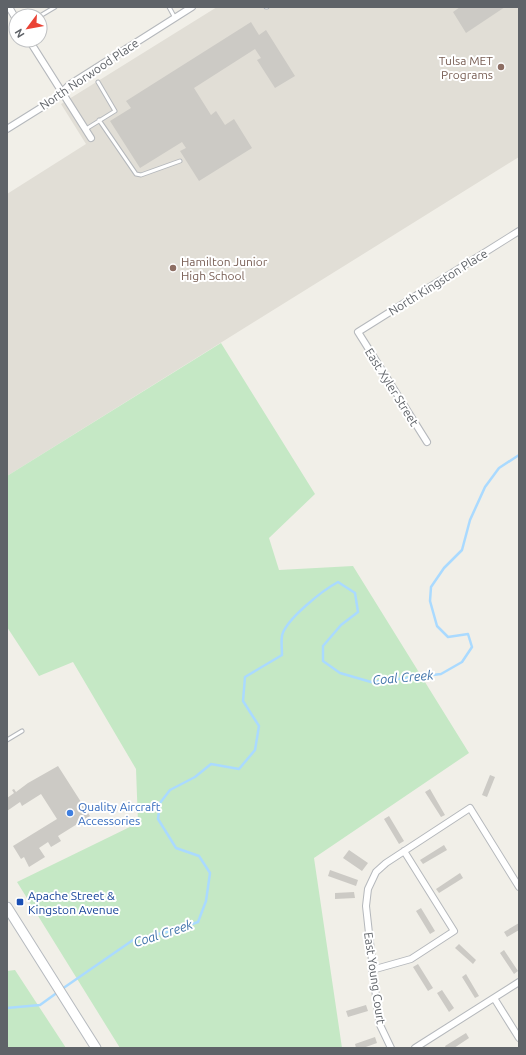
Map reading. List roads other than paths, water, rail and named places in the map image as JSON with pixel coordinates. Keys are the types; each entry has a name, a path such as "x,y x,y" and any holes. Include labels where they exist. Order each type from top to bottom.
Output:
{"main road":[{"path":"7,906 96,1048"}],"street":[{"name":"North Norwood Place","path":"7,129 54,99 69,85 192,7"},
{"path":"34,48 91,138"},
{"name":"North Kingston Place","path":"358,332 519,231"},
{"name":"East Xyler Street","path":"358,332 427,442"},
{"name":"East Young Court","path":"391,1048 380,1025 372,970 366,906 368,889 376,872 404,851 470,808 519,887"},
{"path":"372,970 402,963 411,959 454,931 404,851"},
{"path":"415,1048 519,982"},
{"path":"494,998 519,1038"},
{"path":"426,1041 430,1048"}],"lane":[{"path":"169,7 175,18"},
{"path":"86,129 115,111 98,82"},
{"path":"99,120 136,174 141,175 180,161"},
{"path":"7,740 22,731"}],"waterway":[{"name":"Coal Creek","path":"62,989 133,940 175,930 198,922 206,901 210,873 199,856 176,848 158,819 160,803 170,790 195,777 211,764 239,769 255,750 259,726 243,701 245,677 282,655 282,636 285,629 297,614 314,598 338,582 355,593 358,612 341,625 323,646 323,661 340,673 371,682 441,674 462,662 472,647 468,634 448,637 437,626 430,601 431,587 444,568 462,550 470,520 485,487 499,468 519,455"},
{"name":"Coal Creek","path":"7,1008 40,1005 58,992"}],"place":[{"name":"Tulsa MET Programs","path":"501,67"},
{"name":"Hamilton Junior High School","path":"173,268"},
{"name":"Quality Aircraft Accessories","path":"70,813"},
{"name":"Apache Street & Kingston Avenue","path":"20,902"}]}
